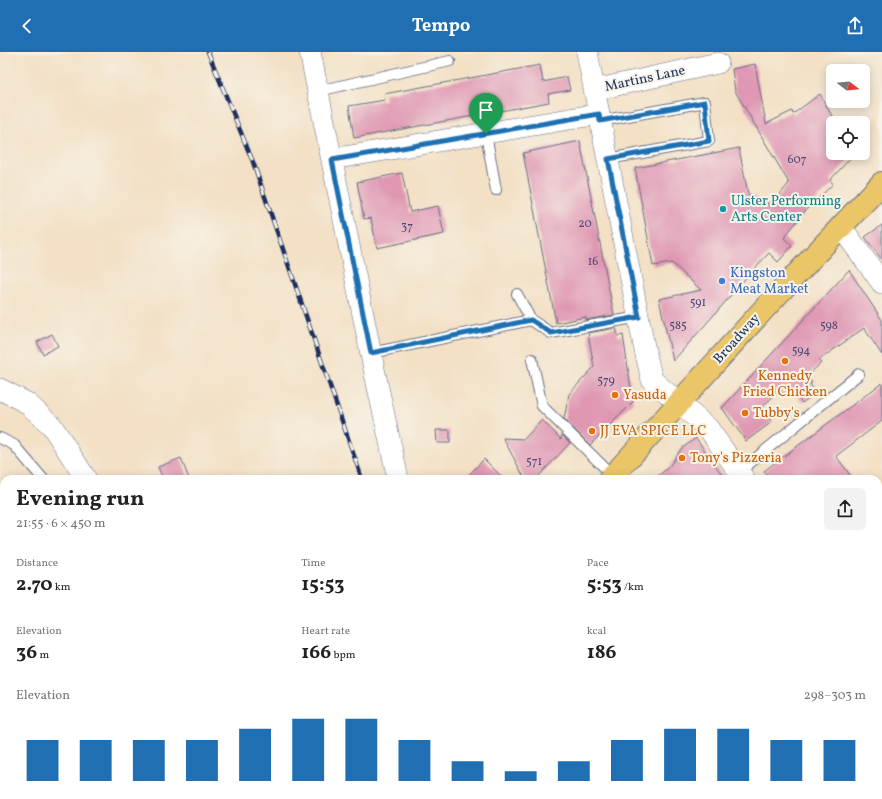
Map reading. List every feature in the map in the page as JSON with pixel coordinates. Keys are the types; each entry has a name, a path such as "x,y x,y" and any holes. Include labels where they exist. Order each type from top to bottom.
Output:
{"highway":[{"name":"Broadway","path":"614,475 764,309 882,183"}],"street":[{"path":"310,52 397,475"},
{"path":"587,52 652,380 708,428 741,475"},
{"name":"Martins Lane","path":"594,90 718,63"},
{"path":"332,160 486,134 600,118"},
{"path":"841,227 882,283"},
{"path":"0,389 28,403 52,426 83,475"}],"lane":[{"path":"318,91 450,61"},
{"path":"600,118 705,102 709,141 608,159"},
{"path":"486,134 496,190"},
{"path":"517,294 531,320 551,333 639,317"},
{"path":"371,353 531,320"},
{"path":"532,359 542,406 608,475"},
{"path":"741,475 859,374"},
{"path":"0,438 14,445 40,475"}],"building":[{"path":"755,64 766,124 792,111 793,114 820,94 826,108 828,108 832,116 826,116 826,160 849,160 830,180 833,184 805,211 784,238 792,246 778,262 769,253 673,361 659,299 701,290 672,263 653,266 635,168 739,148 748,194 771,206 789,183 735,91 732,69"},
{"path":"540,65 543,82 567,77 570,90 548,94 549,102 354,138 349,106 385,100 384,94"},
{"path":"580,141 614,315 586,320 586,317 556,323 523,153"},
{"path":"402,173 410,212 438,206 444,234 377,248 371,218 364,219 357,182"},
{"path":"882,225 882,260 865,237"},
{"path":"849,270 882,320 882,355 864,328 819,360 821,363 807,376 816,393 802,403 793,390 785,396 780,390 761,408 772,422 746,441 722,408"},
{"path":"616,328 618,336 623,335 633,402 590,445 564,419 569,394 594,367 588,333"},
{"path":"52,334 58,346 43,354 37,342"},
{"path":"882,383 882,421 836,456 850,475 767,475 764,471"},
{"path":"542,420 561,439 562,435 570,443 540,475 523,475 503,438 524,439"},
{"path":"436,430 450,430 450,443 437,443"},
{"path":"696,438 722,475 659,475 669,467 681,449"},
{"path":"181,458 187,475 161,475 158,467"},
{"path":"484,459 500,475 469,475"}],"railway":[{"path":"208,52 253,162 361,475"}],"place":[{"name":"Ulster Performing Arts Center","path":"723,209"},
{"name":"Kingston Meat Market","path":"722,281"},
{"name":"Kennedy Fried Chicken","path":"785,361"},
{"name":"Yasuda","path":"615,395"},
{"name":"Tubby's","path":"745,413"},
{"name":"JJ EVA SPICE LLC","path":"592,431"},
{"name":"Tony's Pizzeria","path":"682,458"}],"route":[{"path":"705,102 709,141 608,159 639,317 551,333 531,320 371,353 332,160 486,134 599,114 600,121 705,102"}]}
